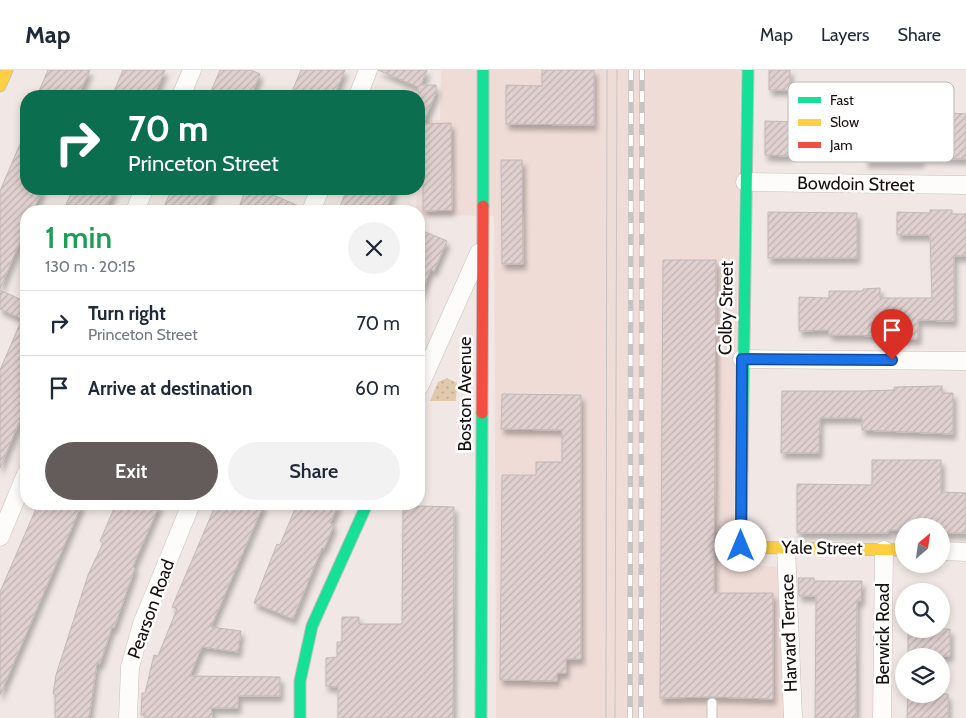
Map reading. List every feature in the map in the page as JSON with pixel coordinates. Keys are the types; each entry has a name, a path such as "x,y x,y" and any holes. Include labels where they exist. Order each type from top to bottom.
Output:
{"street":[{"path":"0,86 7,70"},
{"path":"184,90 192,70"},
{"path":"360,90 368,70"},
{"name":"Boston Avenue","path":"481,718 483,70"},
{"name":"Colby Street","path":"741,546 742,359 748,70"},
{"name":"Bowdoin Street","path":"745,182 966,186"},
{"path":"425,374 483,244"},
{"path":"742,359 966,361"},
{"path":"0,538 20,489"},
{"name":"Pearson Road","path":"128,718 130,667 142,624 189,510"},
{"path":"300,718 300,681 312,626 364,510"},
{"name":"Yale Street","path":"741,546 895,550"},
{"name":"Harvard Terrace","path":"786,548 793,718"},
{"name":"Berwick Road","path":"882,718 884,550"},
{"path":"950,551 966,552"}],"lane":[{"path":"712,702 712,718"}],"shaded area":[{"path":"441,70 741,70 733,563 777,567 784,718 496,718 494,216 425,215 425,205 416,205 417,195 425,195 425,121 440,120"},
{"path":"447,378 457,383 456,401 430,401 438,382"}],"building":[{"path":"48,70 90,70 81,90 40,90"},
{"path":"123,70 165,70 157,90 115,90"},
{"path":"220,70 251,70 260,74 253,90 212,90"},
{"path":"301,70 345,70 337,90 293,90"},
{"path":"378,70 427,70 421,85 436,85 436,93 425,118 425,90 418,90 418,87"},
{"path":"542,70 594,70 594,125 506,124 506,85 542,86"},
{"path":"769,70 790,70 788,90 769,90"},
{"path":"954,113 966,114 966,159 954,159"},
{"path":"765,121 788,122 788,156 765,155"},
{"path":"451,123 452,210 425,211 425,205 423,205 423,195 425,195 425,124"},
{"path":"20,144 20,195 40,195 36,205 20,205 20,242 0,289 0,191"},
{"path":"501,160 522,160 523,264 502,264"},
{"path":"70,195 112,195 108,205 66,205"},
{"path":"169,195 211,195 207,205 165,205"},
{"path":"244,195 273,195 296,205 240,205"},
{"path":"345,195 392,195 388,205 340,205"},
{"path":"930,210 952,210 952,214 966,214 966,256 954,256 954,321 918,320 918,339 897,339 897,336 829,335 829,330 799,331 799,297 829,298 829,291 863,291 863,289 880,288 880,298 932,298 930,235 897,235 897,212 930,213"},
{"path":"768,212 857,213 857,258 768,258"},
{"path":"425,232 447,241 434,271 431,269 425,283"},
{"path":"663,260 716,260 714,593 773,593 773,699 660,698"},
{"path":"0,290 20,299 20,318 0,309"},
{"path":"20,324 20,420 0,468 0,370"},
{"path":"942,386 942,393 953,393 953,434 862,430 862,418 820,418 819,453 781,453 782,391 863,391 894,390 894,387"},
{"path":"502,394 581,395 581,659 566,659 566,673 557,673 557,681 500,680 502,475 536,475 536,462 562,462 562,430 501,429"},
{"path":"872,460 941,460 941,492 966,493 966,533 950,533 950,518 895,518 895,530 888,530 888,533 797,533 797,484 872,485"},
{"path":"425,506 454,507 453,718 338,718 338,687 326,686 326,658 337,657 337,642 342,642 342,617 359,617 359,624 402,624 403,510 425,510"},
{"path":"35,510 79,510 0,695 0,592"},
{"path":"113,510 157,510 133,566 135,568 100,664 97,663 89,718 55,718 55,694 53,694 56,675 88,575 103,543 100,541"},
{"path":"213,510 261,510 211,627 241,631 238,652 202,647 190,676 280,677 280,696 238,696 238,708 211,708 213,718 146,718 146,715 141,715 142,693 145,693 154,655 158,656 177,609 172,607"},
{"path":"295,510 336,510 330,523 334,525 324,549 322,548 293,619 254,603 277,544 280,545"},
{"path":"798,578 814,578 814,581 862,581 861,601 857,601 856,718 815,718 816,596 799,596"},
{"path":"908,638 950,638 950,648 908,648"},
{"path":"908,703 948,703 948,718 907,718"}],"tram line":[{"path":"606,718 607,70"},
{"path":"615,718 617,70"}],"railway":[{"path":"630,718 631,70"},
{"path":"641,718 642,70"}],"traffic: fast":[{"path":"483,70 483,206"},
{"path":"742,471 748,70"},
{"path":"481,718 482,413"},
{"path":"300,718 300,681 312,626 364,510"}],"traffic: slow":[{"path":"0,86 7,70"},
{"path":"742,471 741,547 895,550"}],"traffic: jam":[{"path":"482,413 483,206"}],"route":[{"path":"741,546 742,359 892,360"}]}
